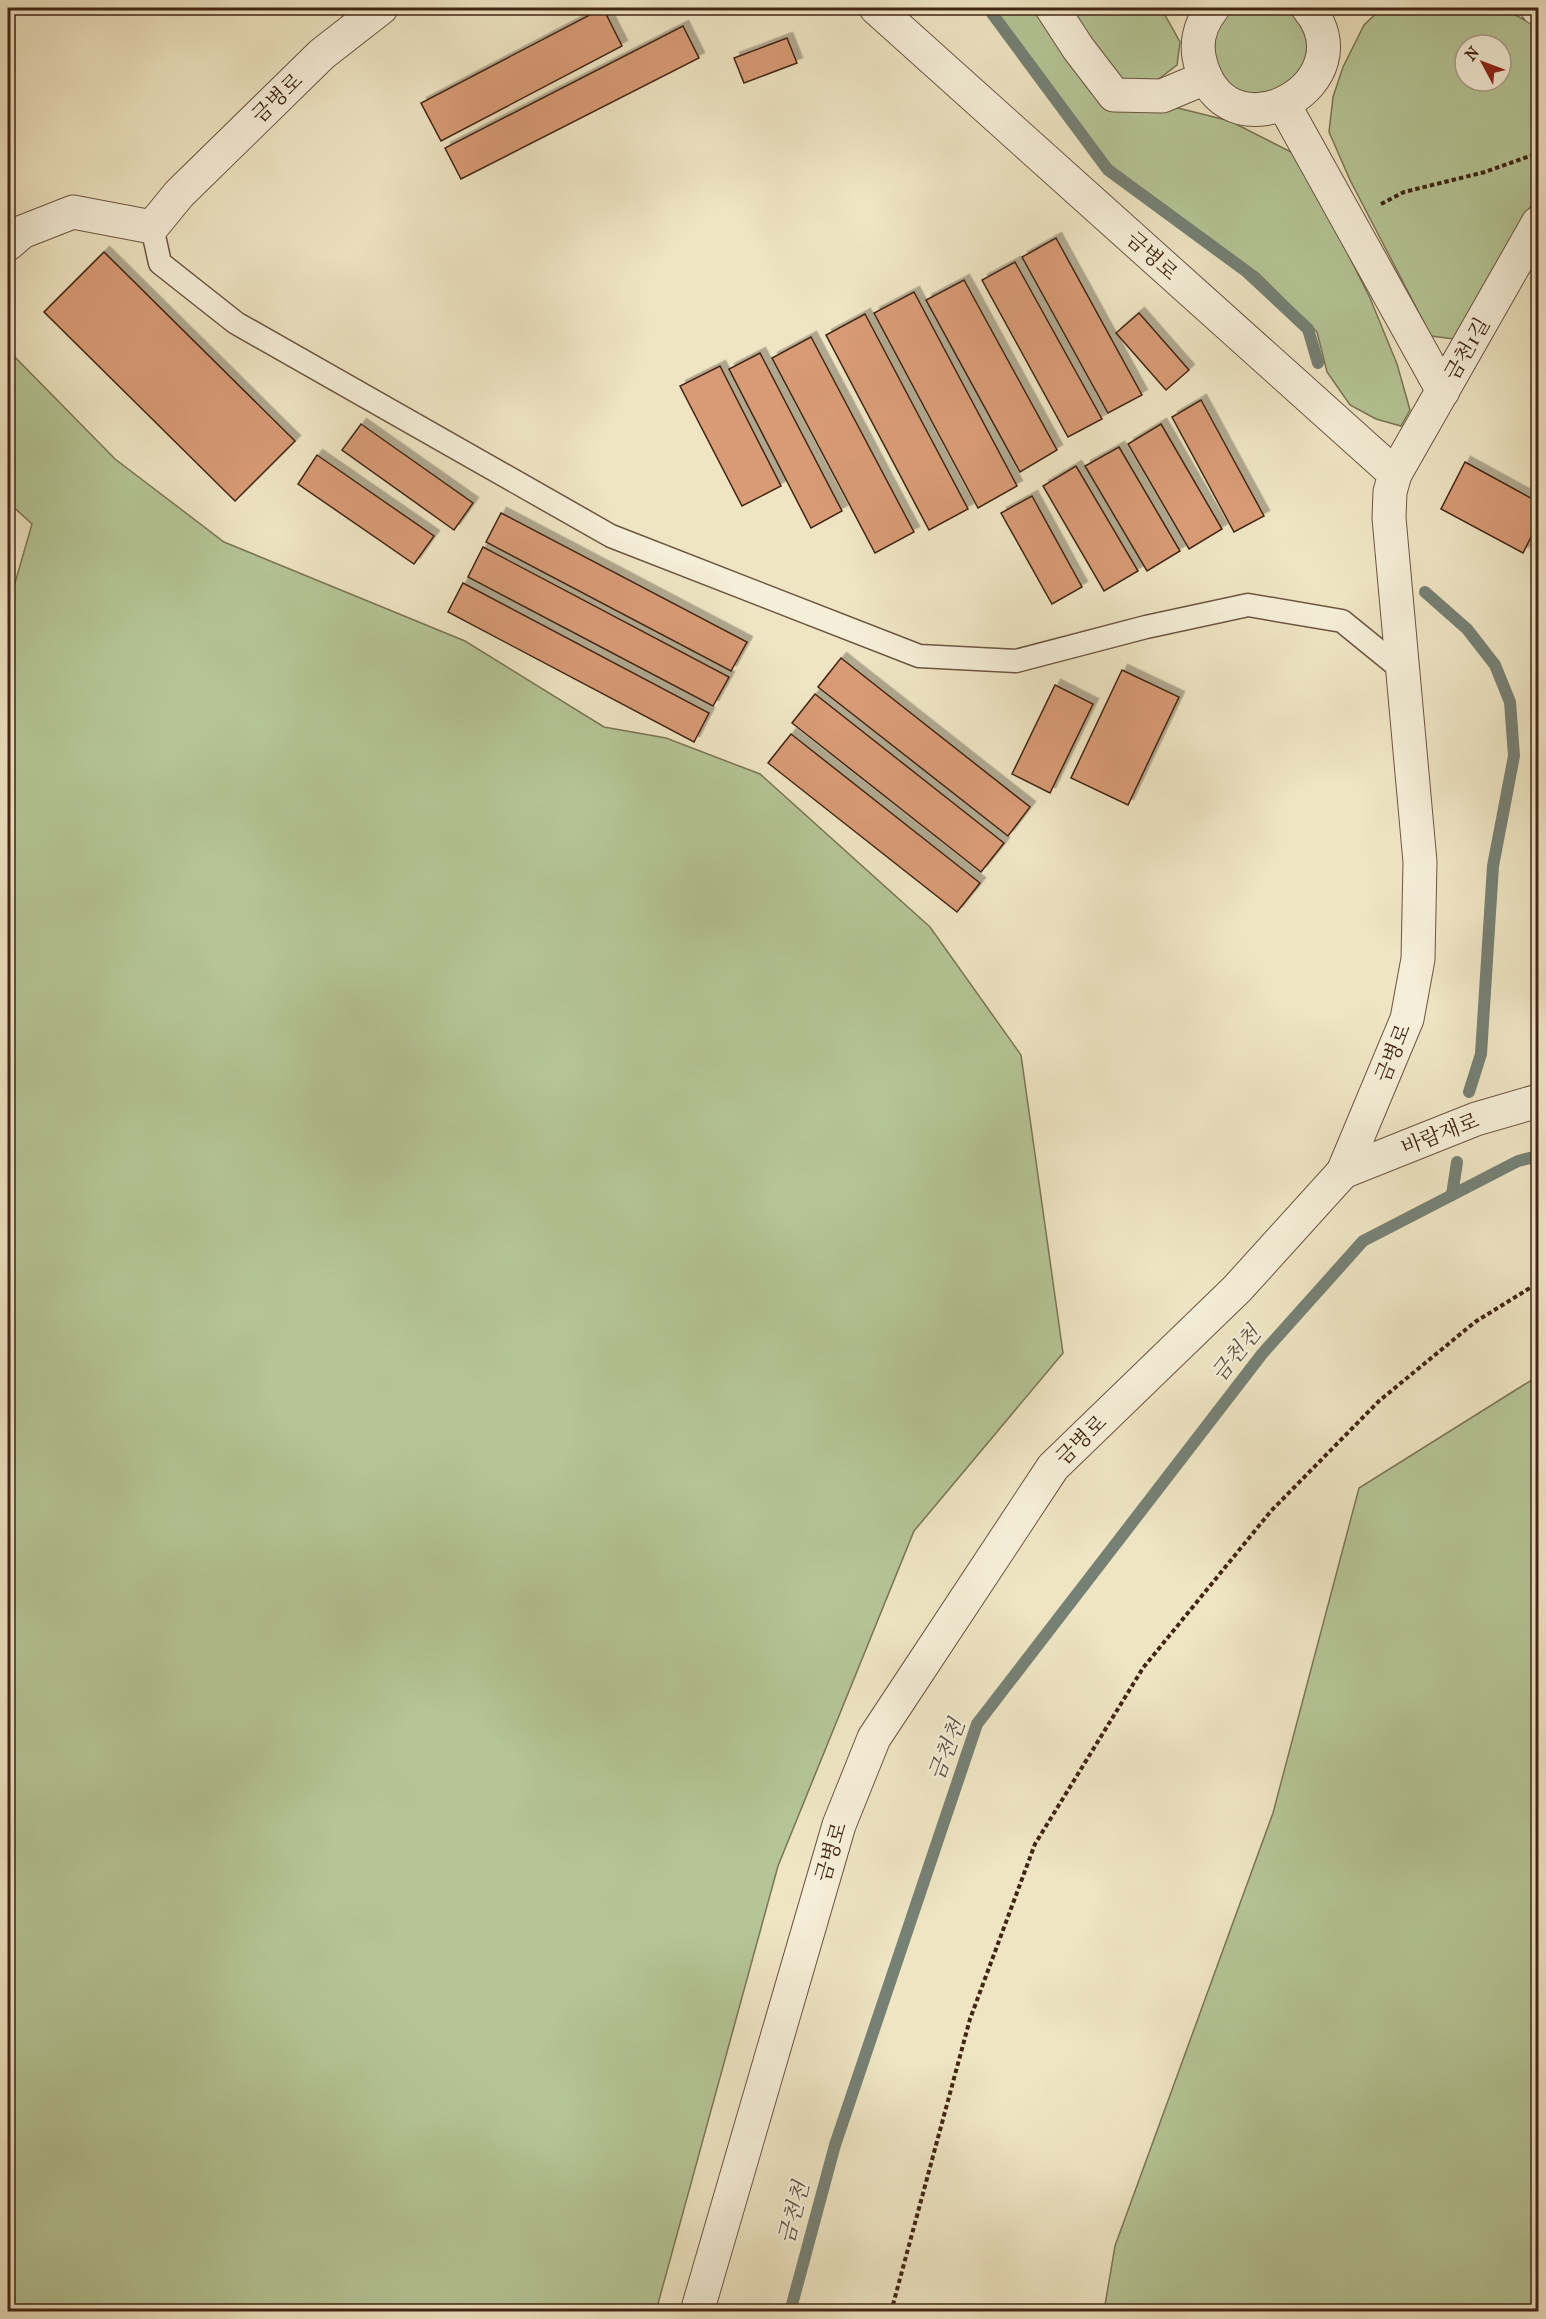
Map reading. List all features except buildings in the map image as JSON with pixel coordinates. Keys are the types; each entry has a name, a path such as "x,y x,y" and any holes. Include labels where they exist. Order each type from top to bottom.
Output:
{"street":[{"name":"금병로","path":"152,227 179,194 322,54 381,8"},
{"name":"금병로","path":"697,2312 839,1825 874,1738 1053,1467 1237,1289 1343,1172 1407,1019 1418,959 1420,862 1394,598 1389,518 1390,492 1395,474 876,8"},
{"path":"1052,8 1078,48 1114,95 1162,96 1205,78"},
{"path":"1213,8 1204,18 1198,38 1199,59 1205,78 1216,93 1232,103 1249,109 1267,110 1284,105 1300,95 1313,81 1321,63 1323,45 1319,26 1311,8"},
{"path":"1284,105 1443,391"},
{"path":"8,244 22,232 73,212 152,227"},
{"name":"금천1길","path":"1395,474 1539,223"},
{"name":"바람재로","path":"1343,1172 1476,1119 1539,1101"}],"lane":[{"path":"152,227 160,263 236,323 611,537 919,656 1016,661 1146,627 1248,605 1342,621 1401,669"}],"path":[{"path":"1350,222 1404,192 1485,172 1539,153"},
{"path":"891,2312 970,2019 1035,1844 1143,1668 1272,1511 1379,1401 1475,1322 1539,1283"}],"green space":[{"path":"993,8 1036,8 1070,54 1174,107 1230,121 1299,156 1370,298 1397,364 1410,410 1401,426 1376,419 1350,405 1327,372 1317,332 1259,274 1109,164"},
{"path":"1062,8 1161,8 1180,42 1177,65 1156,81 1125,83"},
{"path":"1231,8 1289,8 1306,32 1308,54 1298,73 1281,86 1260,93 1239,90 1223,77 1214,52 1214,39 1219,22"},
{"path":"1382,8 1502,8 1538,27 1538,194 1454,339 1431,336 1350,180 1329,132 1333,97 1343,67 1364,25"},
{"path":"8,350 115,459 224,542 465,641 604,727 666,738 760,774 930,927 1021,1055 1063,1353 914,1531 778,1866 656,2311 8,2311 8,905 12,906 8,887 8,607 32,524 8,502"},
{"path":"1538,1376 1538,2311 1104,2311 1115,2246 1273,1813 1359,1488"}],"waterway":[{"path":"988,8 1108,170 1247,272 1308,329 1318,363"},
{"path":"1425,592 1467,629 1495,665 1510,702 1514,756 1493,866 1481,1054 1469,1092"},
{"name":"금천천","path":"790,2312 835,2145 977,1724 1262,1354 1363,1241 1518,1161 1538,1156"},
{"path":"1452,1195 1457,1162"}]}
